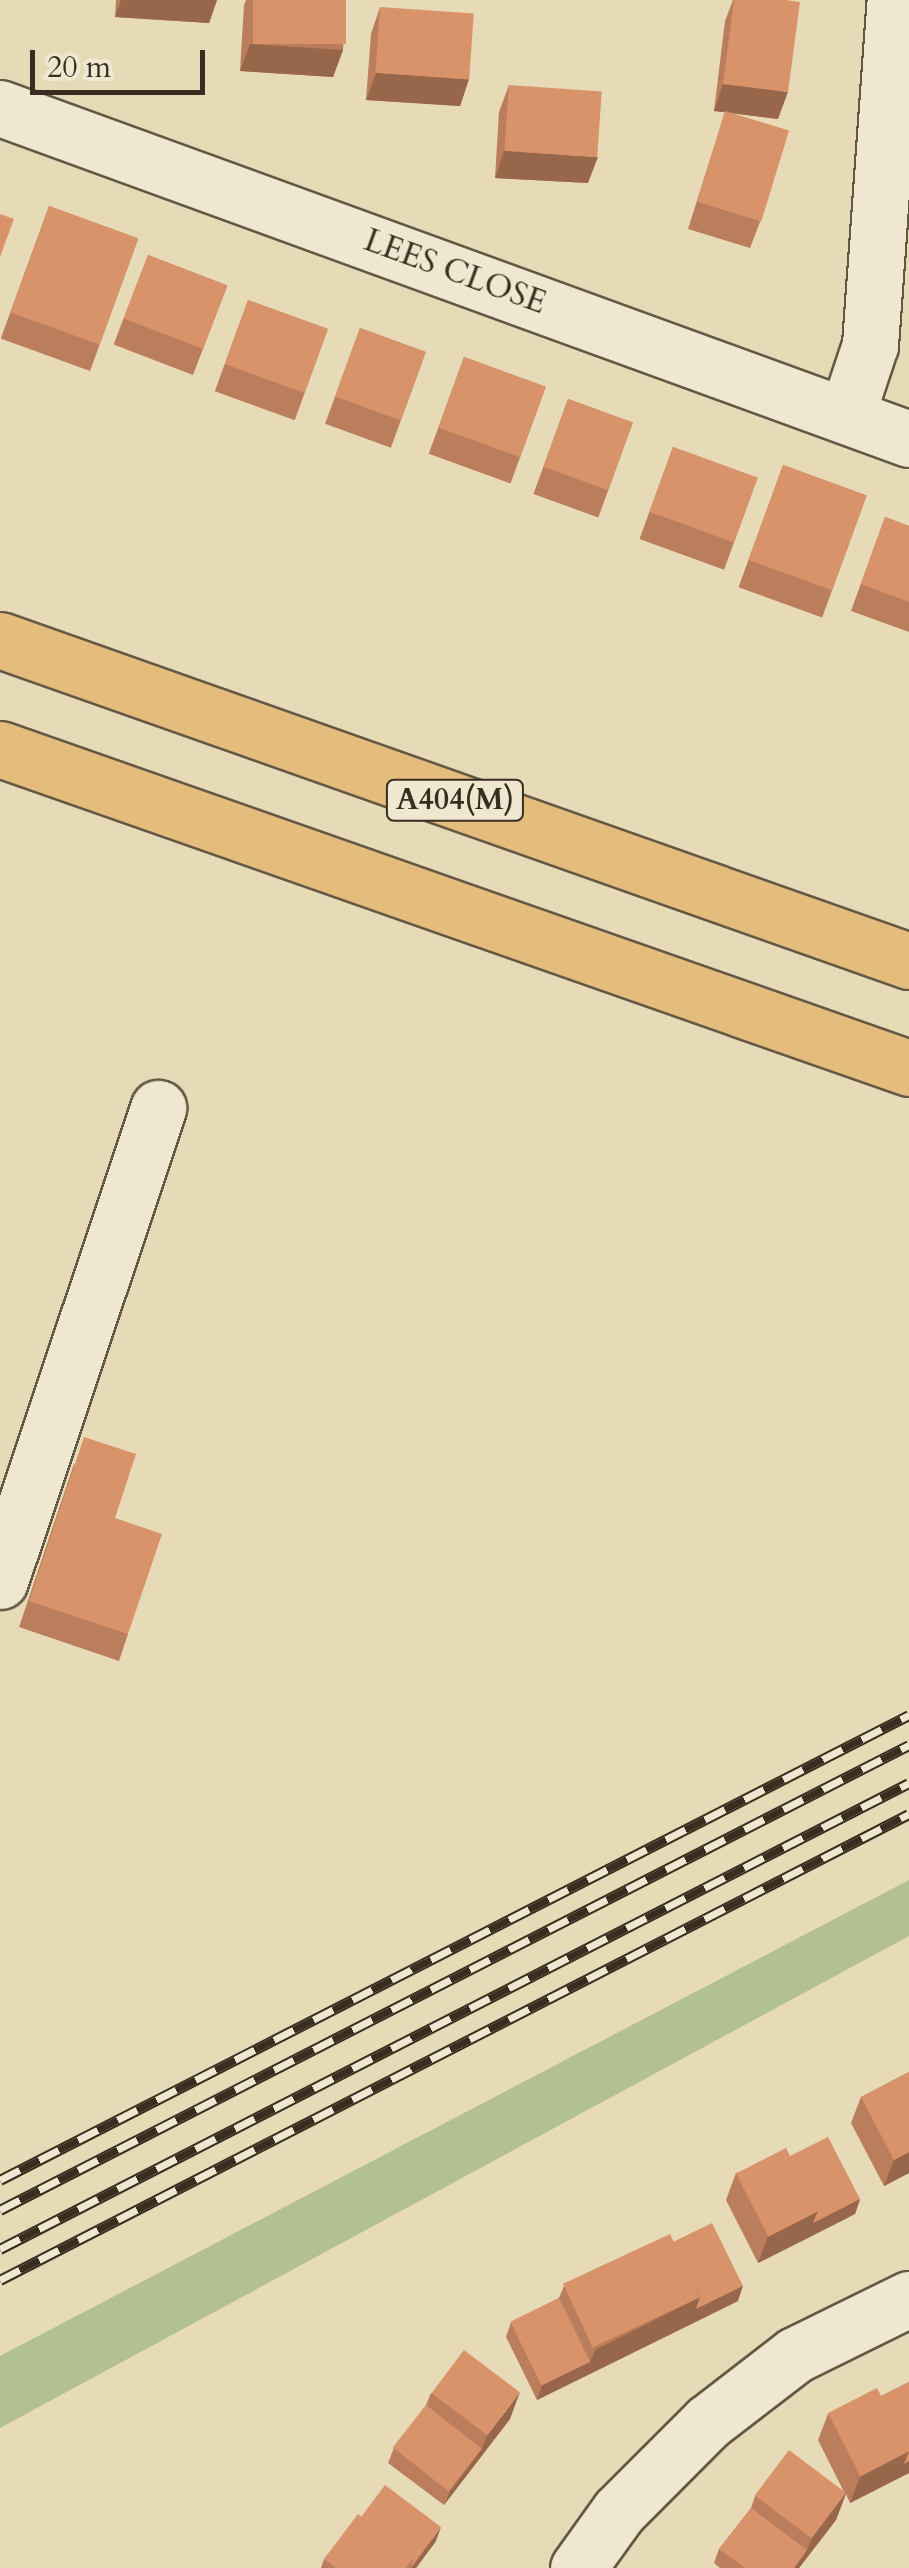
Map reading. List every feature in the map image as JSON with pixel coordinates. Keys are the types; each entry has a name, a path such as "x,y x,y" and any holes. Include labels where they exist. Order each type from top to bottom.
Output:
{"highway":[{"name":"A404(M)","path":"0,640 909,961"},
{"path":"0,749 909,1068"}],"street":[{"path":"846,414 870,345 899,4"},
{"name":"LEES CLOSE","path":"0,108 909,439"},
{"path":"0,1581 158,1108"},
{"path":"578,2568 619,2511 708,2422 795,2355 909,2299"}],"green space":[{"path":"909,1880 909,1936 0,2428 0,2356"}],"building":[{"path":"253,0 346,0 346,44 253,44"},
{"path":"734,0 800,2 788,92 723,84"},
{"path":"380,7 474,14 469,79 375,73"},
{"path":"509,85 602,91 597,157 504,151"},
{"path":"725,111 789,131 761,221 697,202"},
{"path":"49,206 138,238 100,345 10,312"},
{"path":"0,214 14,219 0,257"},
{"path":"148,255 227,285 203,349 124,318"},
{"path":"248,300 328,329 305,393 225,364"},
{"path":"360,328 426,352 401,421 335,397"},
{"path":"464,357 546,387 520,457 438,427"},
{"path":"568,399 633,423 608,490 543,467"},
{"path":"673,447 758,478 734,543 649,512"},
{"path":"783,465 867,495 832,590 748,560"},
{"path":"885,517 909,526 909,602 861,584"},
{"path":"84,1437 136,1454 115,1518 162,1534 128,1634 29,1601"},
{"path":"909,2072 909,2152 894,2160 861,2097"},
{"path":"828,2137 860,2199 813,2223 818,2211 790,2156"},
{"path":"786,2148 818,2211 768,2237 736,2173"},
{"path":"712,2223 743,2286 696,2309 700,2297 673,2242"},
{"path":"670,2234 700,2297 593,2347 563,2284"},
{"path":"559,2298 590,2362 542,2385 510,2322"},
{"path":"464,2350 520,2392 487,2435 432,2393"},
{"path":"909,2382 909,2451 881,2396"},
{"path":"877,2388 909,2451 860,2476 828,2413"},
{"path":"426,2405 482,2449 449,2491 393,2448"},
{"path":"789,2450 846,2493 811,2538 755,2496"},
{"path":"385,2485 441,2527 411,2568 414,2557 361,2517"},
{"path":"751,2508 807,2550 794,2568 745,2568 719,2549"},
{"path":"358,2514 414,2557 406,2568 336,2568 324,2559"}],"railway":[{"path":"0,2180 909,1715"},
{"path":"0,2210 909,1745"},
{"path":"0,2249 909,1783"},
{"path":"0,2280 909,1814"}]}
